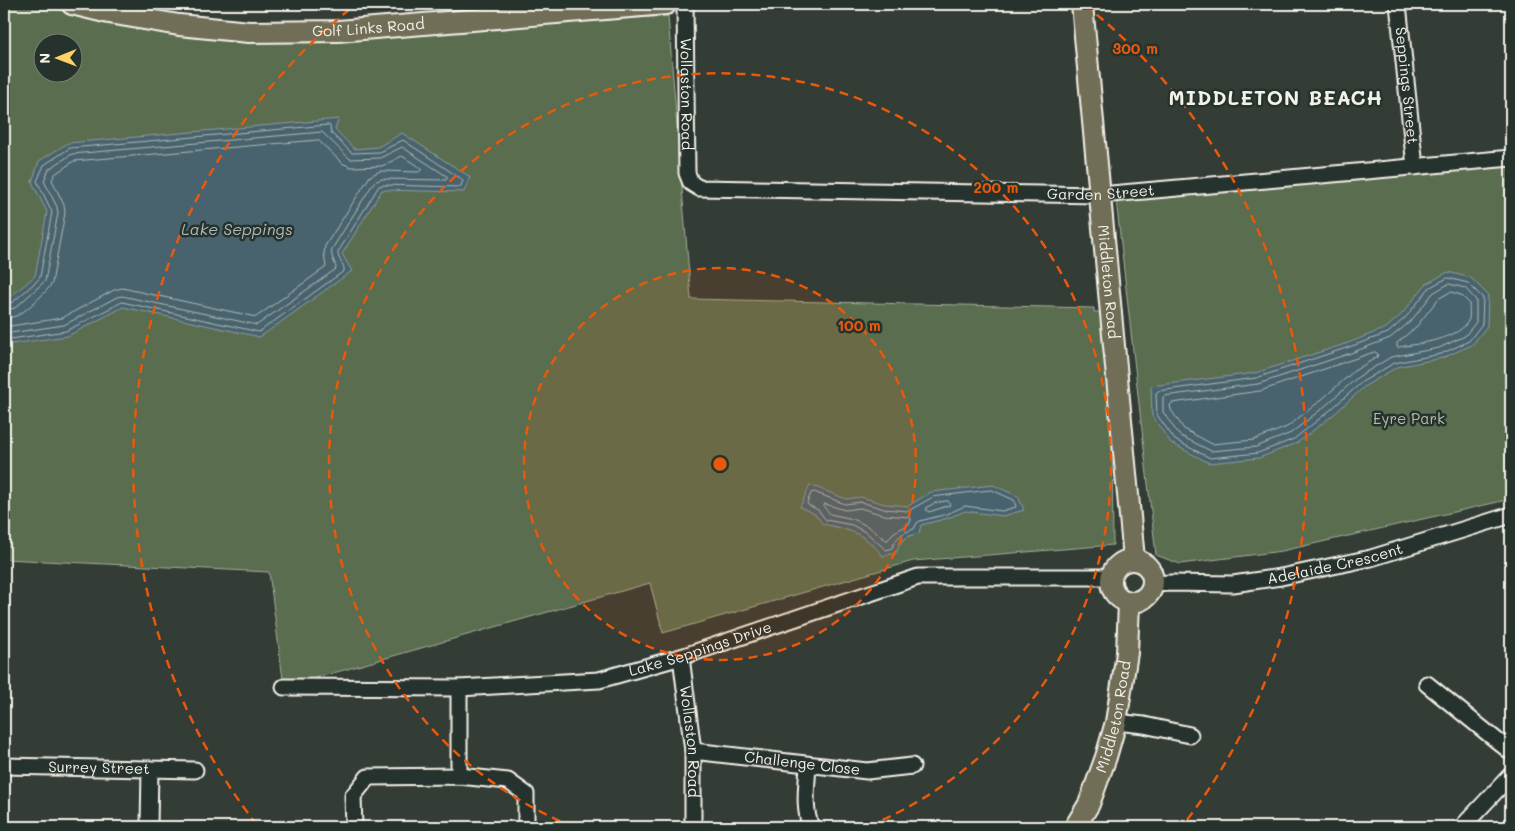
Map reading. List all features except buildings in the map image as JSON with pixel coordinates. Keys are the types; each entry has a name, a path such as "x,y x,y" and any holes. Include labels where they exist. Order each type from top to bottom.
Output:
{"main road":[{"name":"Golf Links Road","path":"72,4 109,13 171,23 249,32 338,31 500,11 666,4"},
{"name":"Middleton Road","path":"1082,4 1134,559"},
{"path":"1134,559 1149,567 1153,575 1154,584 1151,592 1145,598 1137,602 1129,602 1121,600 1115,594 1111,586 1111,577 1113,570 1119,564 1126,560 1134,559"},
{"name":"Middleton Road","path":"1075,827 1089,804 1116,722 1127,652 1129,602"}],"street":[{"name":"Wollaston Road","path":"685,4 687,173 691,183"},
{"name":"Seppings Street","path":"1398,4 1414,167"},
{"name":"Garden Street","path":"691,183 699,188 1100,195 1511,158"},
{"name":"Adelaide Crescent","path":"1154,584 1233,584 1281,577 1371,558 1511,515"},
{"name":"Lake Seppings Drive","path":"284,686 459,688 599,680 681,657 918,577 1111,577"},
{"name":"Wollaston Road","path":"681,657 693,751 693,827"},
{"path":"1427,684 1511,752"},
{"path":"459,688 459,776"},
{"path":"1116,722 1144,725 1190,735"},
{"name":"Challenge Close","path":"693,751 867,771 912,766"},
{"path":"808,765 806,796 808,820 811,827"},
{"name":"Surrey Street","path":"4,766 195,770"},
{"path":"149,827 150,769"},
{"path":"1462,827 1511,775"},
{"path":"354,827 352,796 368,777 459,776 508,781 526,794 526,827"}],"green space":[{"path":"4,4 41,4 109,24 252,43 668,16 691,299 1094,308 1094,312 1111,312 1113,545 913,561 663,633 650,583 284,687 269,572 4,559"},
{"path":"237,4 469,4 386,10"},
{"name":"Eyre Park","path":"1511,166 1511,499 1282,551 1180,564 1156,555 1116,199"}],"water":[{"name":"Lake Seppings","path":"339,119 335,129 354,149 378,147 402,133 470,177 464,192 382,190 342,254 352,271 260,337 123,307 68,336 4,345 4,299 9,298 35,276 47,212 32,182 39,161 68,143"},
{"path":"1448,272 1471,278 1488,295 1487,326 1472,345 1442,358 1397,367 1365,386 1332,416 1297,443 1259,458 1209,463 1171,443 1152,416 1151,386 1255,373 1348,343 1386,328 1402,314 1426,284"},
{"path":"810,485 846,499 861,497 885,504 908,506 931,492 993,485 1018,496 1024,510 1003,516 965,511 948,518 921,525 919,533 904,539 896,553 883,556 863,537 842,528 823,524 815,514 800,507"}],"district":[{"name":"MIDDLETON BEACH","path":"1276,98"}]}
